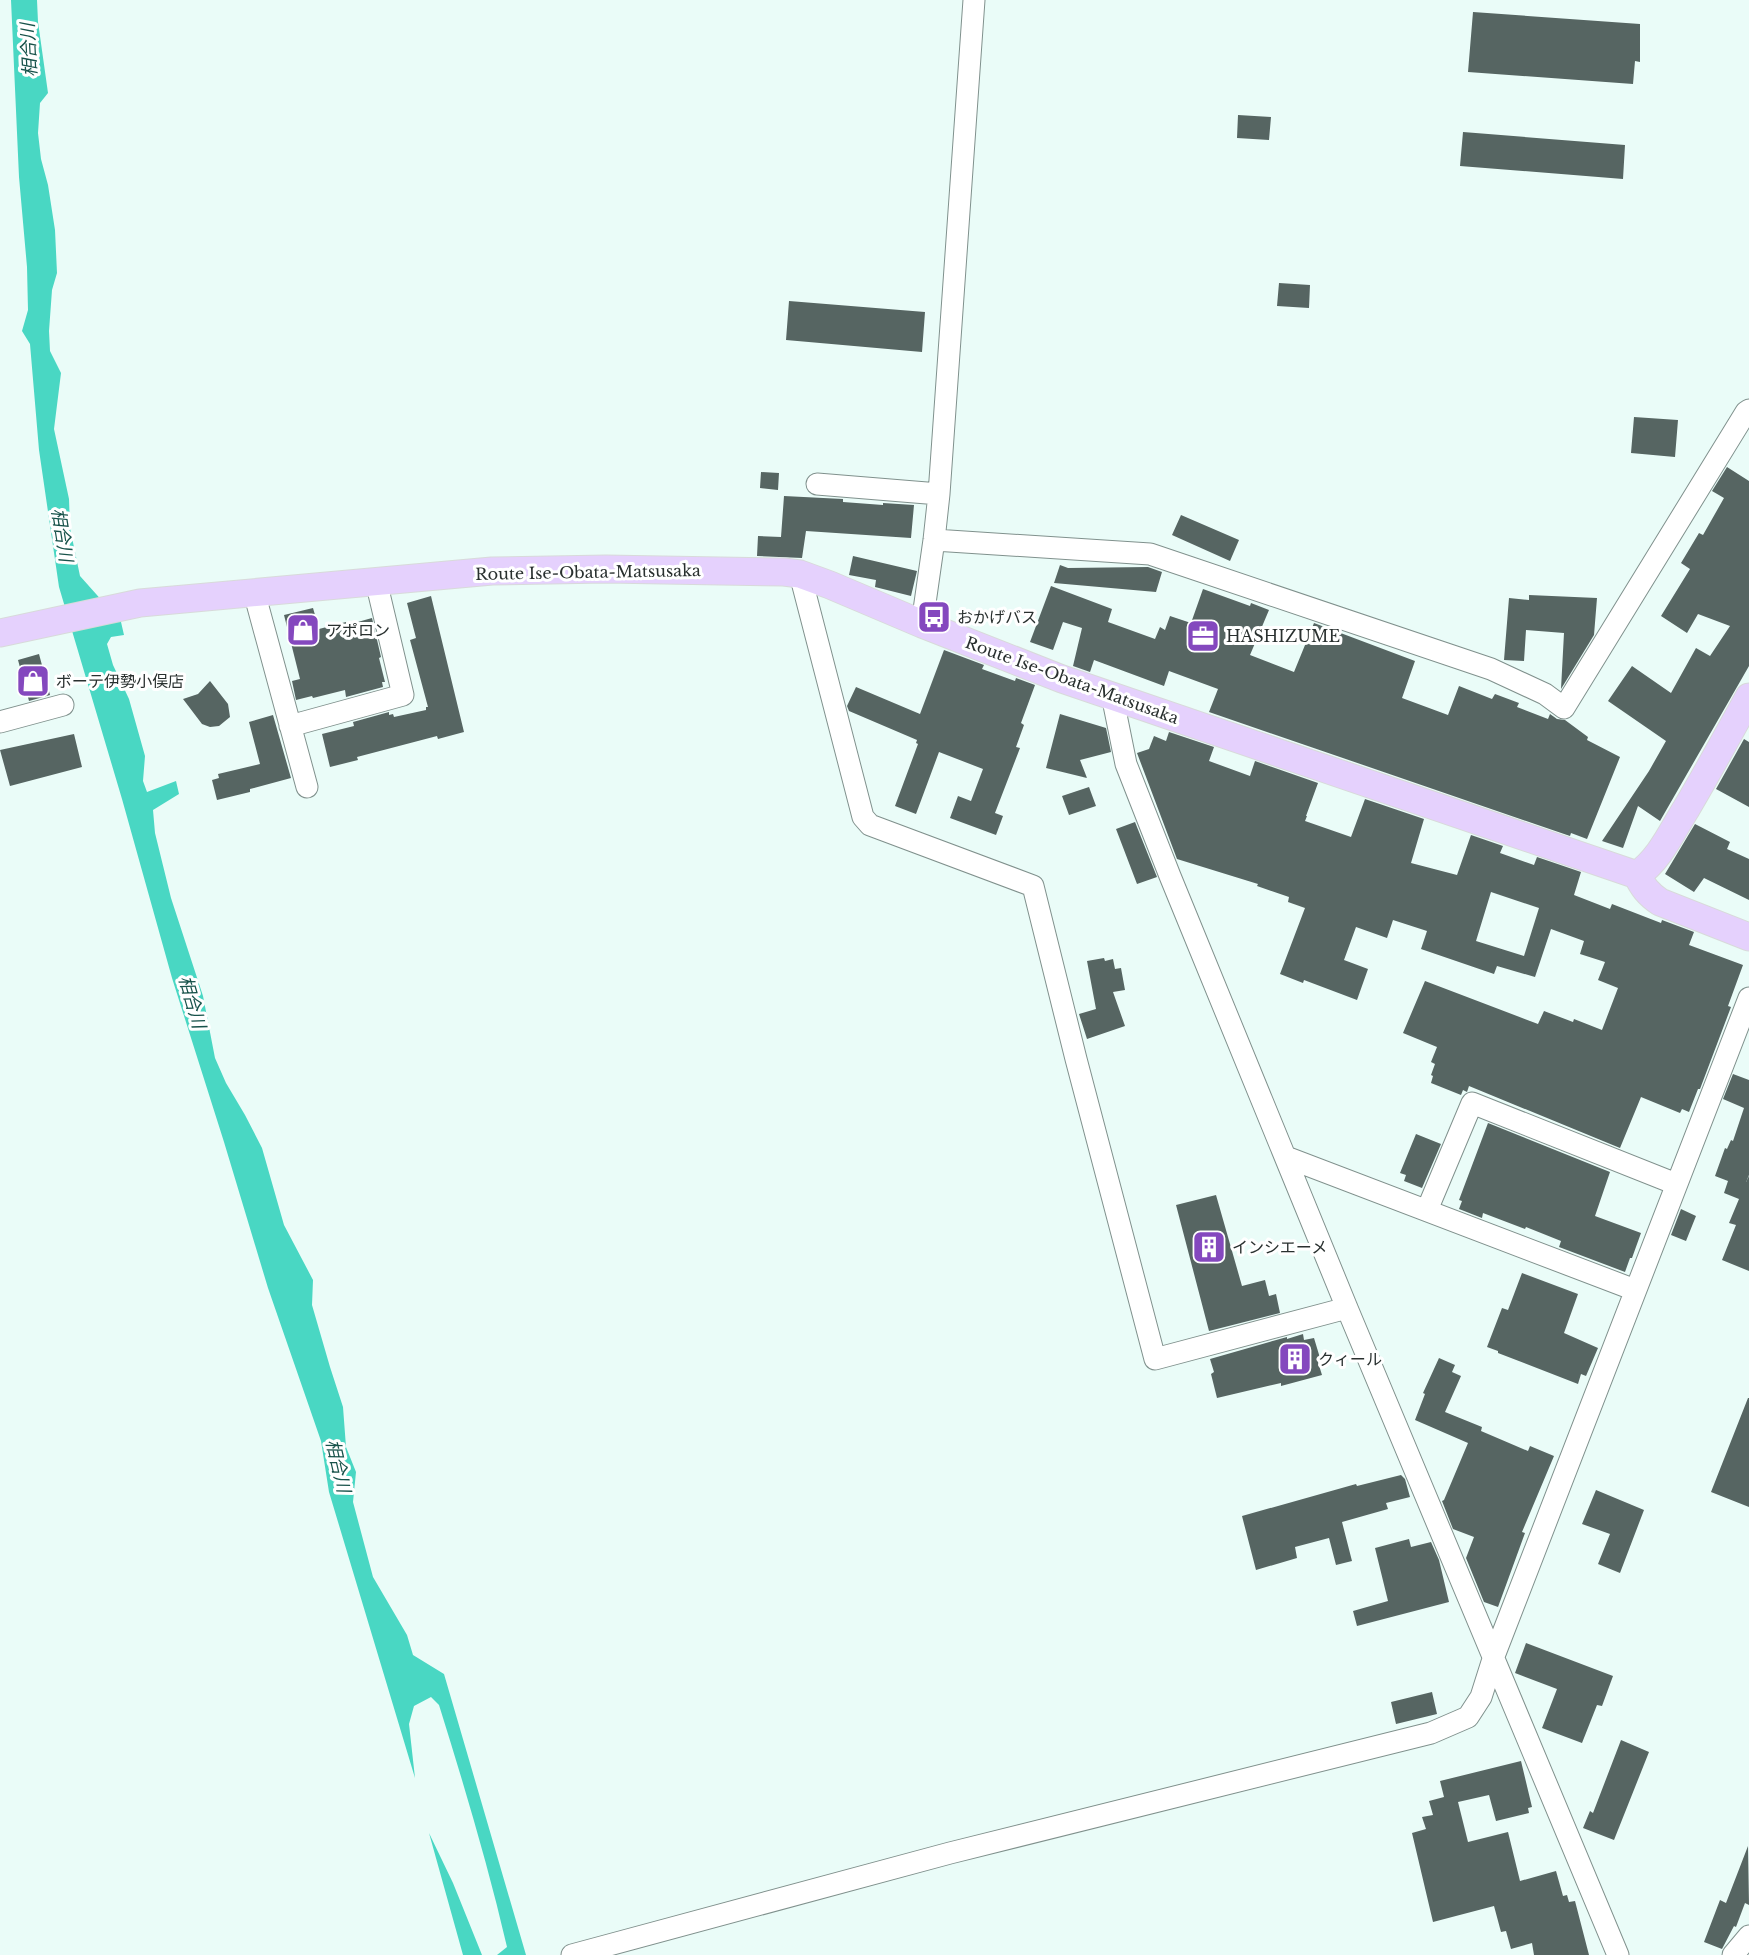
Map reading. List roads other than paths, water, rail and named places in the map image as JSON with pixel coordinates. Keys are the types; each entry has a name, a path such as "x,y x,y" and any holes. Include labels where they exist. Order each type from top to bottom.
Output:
{"main road":[{"name":"Route Ise-Obata-Matsusaka","path":"0,633 140,603 492,571 606,569 800,574 1062,679 1637,875"},
{"path":"1749,697 1660,851 1650,865 1637,875 1643,888 1660,902 1749,937"}],"street":[{"path":"922,624 939,494 975,0"},
{"path":"934,540 1150,554 1491,669 1545,694 1564,708 1749,410"},
{"path":"817,484 939,494"},
{"path":"800,574 862,816 870,825 1033,886 1155,1359 1347,1308"},
{"path":"290,726 403,695 376,582"},
{"path":"254,592 307,787"},
{"path":"1112,695 1126,764 1170,876 1347,1308 1618,1955"},
{"path":"0,722 63,705"},
{"path":"572,1955 950,1853 1431,1733 1468,1717 1481,1697 1494,1656 1749,998"},
{"path":"1427,1210 1473,1103 1676,1184"},
{"path":"1286,1157 1635,1290"},
{"path":"1733,1955 1749,1936"}],"water":[{"name":"相合川","path":"11,0 37,0 48,93 40,103 38,133 55,230 57,273 52,290 50,351 61,373 54,429 69,499 70,528 80,576 121,622 124,635 111,637 107,644 113,665 129,699 145,756 143,781 147,792 176,781 179,794 153,810 155,833 171,898 203,996 215,1058 226,1083 262,1148 284,1225 313,1280 312,1305 343,1407 346,1447 356,1472 353,1502 373,1577 407,1635 413,1655 444,1674 526,1955 497,1955 507,1947 492,1886 439,1705 431,1697 414,1706 409,1724 415,1778 329,1492 321,1441 268,1288 172,978 59,587 39,450 30,344 22,331 28,310 27,267 19,177"},
{"path":"429,1833 453,1883 482,1955 463,1955"}],"place":[{"name":"おかげバス","path":"934,617"},
{"name":"アポロン","path":"303,630"},
{"name":"HASHIZUME","path":"1203,636"},
{"name":"ボーテ伊勢小俣店","path":"33,681"},
{"name":"インシエーメ","path":"1209,1247"},
{"name":"クィール","path":"1295,1359"}]}
